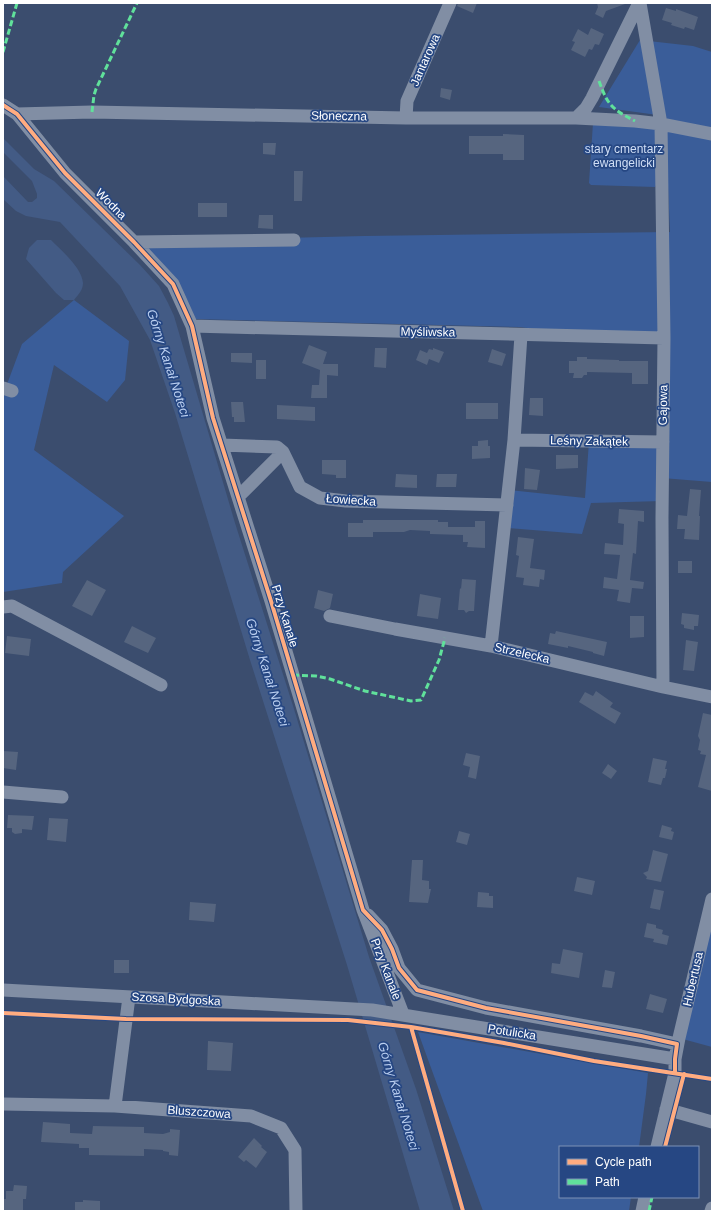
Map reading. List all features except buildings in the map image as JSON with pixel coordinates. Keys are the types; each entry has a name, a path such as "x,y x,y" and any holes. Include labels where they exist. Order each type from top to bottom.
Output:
{"street":[{"name":"Jantarowa","path":"406,118 407,101 450,3"},
{"path":"576,118 586,108 592,98 639,3"},
{"path":"639,3 661,124"},
{"name":"Wodna","path":"3,105 16,114 65,173 134,242 172,284 192,326"},
{"name":"Słoneczna","path":"16,114 92,112 406,118 576,118 661,124 712,134"},
{"name":"Gajowa","path":"661,124 664,338 663,687"},
{"path":"134,242 294,240"},
{"name":"Myśliwska","path":"192,326 664,338"},
{"name":"Przy Kanale","path":"192,326 213,418 363,910 398,1014"},
{"path":"491,646 514,440 521,335"},
{"name":"Leśny Zakątek","path":"514,440 663,442"},
{"path":"222,445 277,447 283,452 238,497"},
{"name":"Łowiecka","path":"283,452 300,486 320,498 353,501 507,505"},
{"path":"8,606 161,685"},
{"name":"Strzelecka","path":"330,616 491,646 663,687 712,697"},
{"path":"3,792 62,797"},
{"name":"Hubertusa","path":"657,1146 675,1073 677,1044 712,899"},
{"path":"363,910 382,930 399,968 418,990 486,1008 677,1044"},
{"name":"Szosa Bydgoska","path":"3,990 349,1008"},
{"path":"115,1106 129,997"},
{"name":"Potulicka","path":"349,1008 398,1014 675,1059"},
{"name":"Bluszczowa","path":"3,1104 115,1106 251,1116 282,1128 295,1150 296,1211"},
{"path":"666,1109 712,1122"},
{"path":"642,1211 645,1198"}],"green space":[{"path":"640,40 693,46 712,52 712,482 662,478 662,501 591,503 582,534 507,528 509,490 585,498 589,441 662,442 667,336 586,336 520,327 195,319 134,242 364,236 670,232 665,116 599,107"},
{"name":"stary cmentarz ewangelicki","path":"593,123 650,126 657,131 657,184 655,187 591,185 589,183"},
{"path":"74,300 129,341 125,380 107,402 54,365 34,450 124,516 63,572 62,583 3,592 3,395 22,344"},
{"path":"712,915 712,1047 679,1038"},
{"path":"418,1032 648,1073 639,1146 559,1146 559,1198 631,1198 629,1211 483,1211"}],"water":[{"name":"Górny Kanał Noteci","path":"3,138 34,169 54,181 140,265 159,286 174,316 235,523 294,709 369,957 416,1089 454,1211 420,1211 347,965 250,660 175,413 150,340 120,286 60,222 26,216 16,211 3,199 3,176 28,202 32,202 37,198 37,194 32,181 3,152"},
{"path":"37,240 51,240 79,271 82,277 83,286 74,300 64,300 26,259 29,248"}],"marked path":[{"path":"3,52 17,3"},
{"path":"92,112 96,89 137,3"},
{"path":"599,81 605,96 612,106 635,121"},
{"path":"293,675 316,676 330,679 365,691 411,701 421,700 439,660 445,638"},
{"path":"649,1211 652,1198"}],"cycle path":[{"path":"3,105 17,114 65,173 134,242 173,284 192,326 213,418 271,601 363,910 382,930 392,949 399,968 417,990 486,1008 677,1044 675,1073"},
{"path":"3,1013 126,1019 348,1020 411,1027 504,1043 594,1061 712,1079"},
{"path":"411,1027 463,1211"},
{"path":"665,1146 684,1074"}]}
